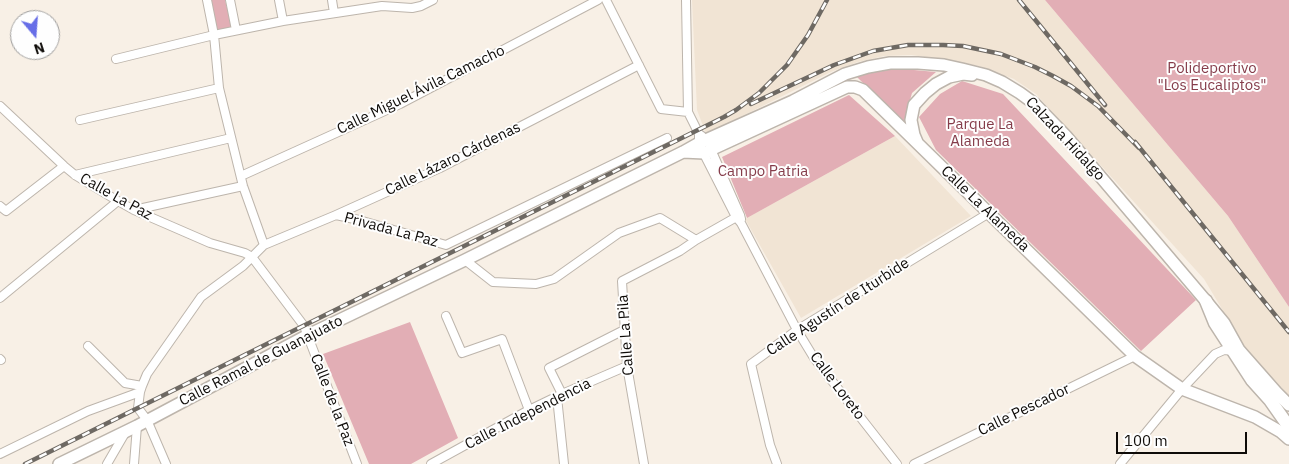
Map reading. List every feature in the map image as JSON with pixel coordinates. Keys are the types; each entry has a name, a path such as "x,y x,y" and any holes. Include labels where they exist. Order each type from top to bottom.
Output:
{"main road":[{"path":"1206,301 1215,323 1252,380 1270,400 1289,427"}],"street":[{"path":"134,464 138,408 141,389 147,374 201,297 243,266 264,245 243,186 219,88 214,35 207,0"},
{"path":"230,0 236,30"},
{"path":"279,0 283,21"},
{"path":"332,0 334,13"},
{"path":"116,59 214,35 283,21 382,3 412,8 433,0"},
{"name":"Calle Miguel Ávila Camacho","path":"241,176 400,104 598,0"},
{"path":"606,0 661,109 688,112 686,0"},
{"name":"Calzada Hidalgo","path":"704,144 845,74 868,67 890,63 918,63 953,67 986,75 1002,82 1036,104 1066,136 1206,301 1224,324 1238,350 1289,405"},
{"name":"Calle Lázaro Cárdenas","path":"264,245 440,168 639,65"},
{"path":"704,144 847,87 845,74"},
{"path":"919,145 914,135 911,120 914,106 925,93 949,77 963,74 986,75"},
{"name":"Calle La Alameda","path":"847,87 863,90 1135,356 1182,389 1254,417 1281,432 1289,439"},
{"path":"80,120 219,88"},
{"name":"Calle La Paz","path":"0,106 75,175 118,201 134,210 210,243 245,253 252,257"},
{"name":"Calle Loreto","path":"688,112 739,218 797,330 814,358 897,464"},
{"path":"75,175 231,138"},
{"name":"Privada La Paz","path":"336,215 446,245 667,138"},
{"name":"Calle Ramal de Guanajuato","path":"59,464 137,426 308,335 683,152 704,144"},
{"path":"0,206 6,211 64,166"},
{"path":"134,210 243,186"},
{"path":"0,298 118,201"},
{"name":"Calle Agustín de Iturbide","path":"777,464 770,444 751,364 797,330 989,213"},
{"path":"465,260 493,282 536,284 554,279 618,233 660,218 696,240"},
{"name":"Calle La Pila","path":"644,464 627,366 622,281 739,218"},
{"name":"Calle de la Paz","path":"252,257 304,326 357,464"},
{"path":"446,316 462,353 502,339 529,410"},
{"path":"564,464 560,395 549,368 624,330"},
{"path":"88,346 125,383 141,389"},
{"path":"1120,464 1182,389 1215,354 1224,350 1234,351"},
{"name":"Calle Pescador","path":"914,464 1135,356"},
{"name":"Calle Independencia","path":"431,464 529,410 627,366"},
{"path":"0,454 88,411 141,389"},
{"path":"107,464 137,426"},
{"path":"137,426 166,464"}],"shaded area":[{"path":"692,0 1045,0 1228,216 1289,307 1289,396 1246,349 1204,279 1036,94 1014,79 979,66 941,59 911,55 884,56 858,62 833,71 706,134 697,110"},
{"path":"895,136 971,216 801,318 745,219"}],"green space":[{"path":"210,0 225,0 232,27 217,30"},
{"name":"Polideportivo \"Los Eucaliptos\"","path":"1045,0 1289,0 1289,307 1228,216"},
{"path":"892,68 936,72 912,93 903,125 856,76"},
{"name":"Parque La Alameda","path":"962,81 1003,94 1196,300 1141,351 936,150 919,117 940,94"},
{"name":"Campo Patria","path":"849,95 895,136 747,218 722,157"},
{"path":"410,322 458,438 411,464 369,464 323,354"}],"railway":[{"path":"25,464 724,117 759,93 787,65 808,35 827,0"},
{"path":"1019,0 1105,105"},
{"path":"751,104 834,65 873,51 908,45 963,46 1001,54 1035,67 1071,86 1098,106 1139,148"},
{"path":"1135,142 1289,332"}]}
